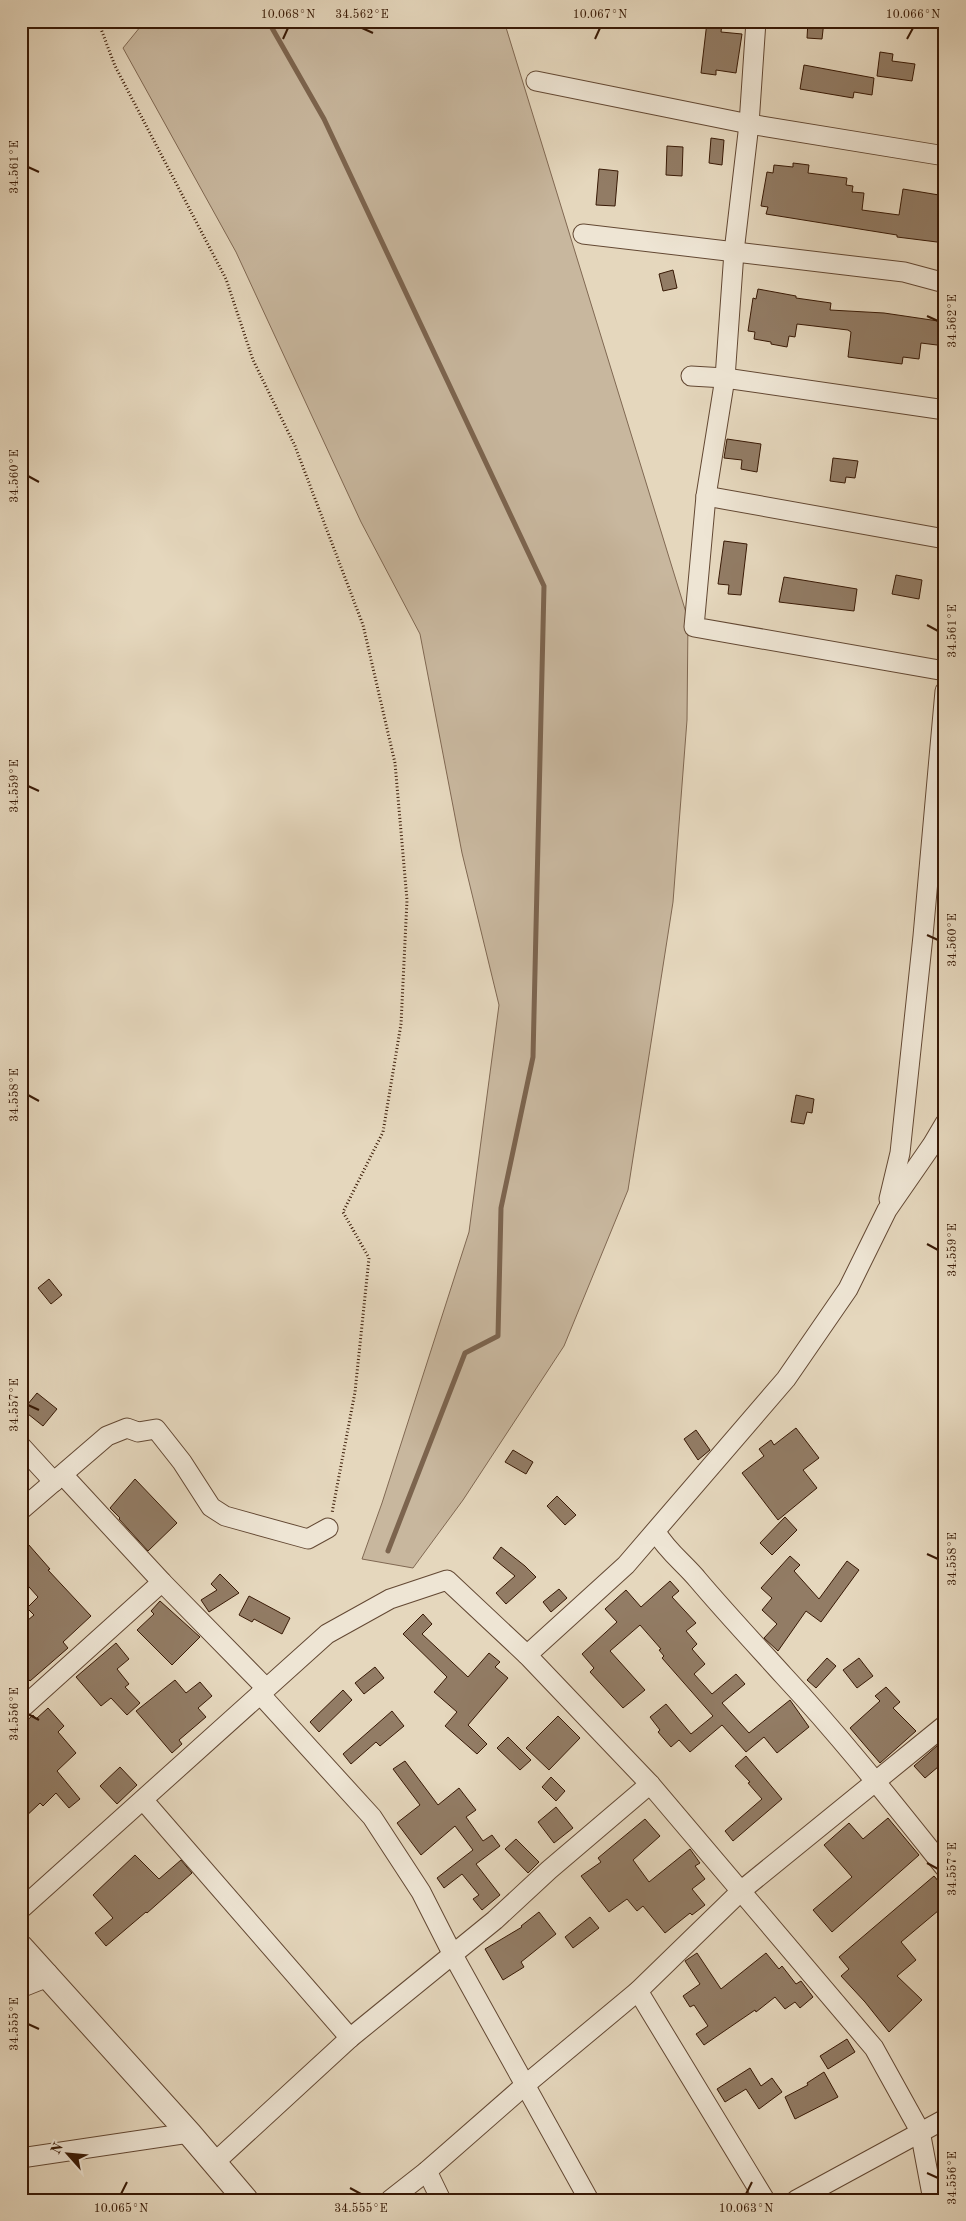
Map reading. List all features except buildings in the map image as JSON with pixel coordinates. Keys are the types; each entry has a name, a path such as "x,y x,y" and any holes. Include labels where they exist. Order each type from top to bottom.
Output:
{"street":[{"path":"756,21 749,124 734,252 725,378 706,496 694,627 945,671"},
{"path":"536,81 749,124 945,156"},
{"path":"583,234 904,272 945,283"},
{"path":"691,376 725,378 945,410"},
{"path":"706,496 945,540"},
{"path":"886,1210 900,1153 923,936 945,691"},
{"path":"527,1654 626,1565 786,1379 848,1289 886,1210 932,1145 945,1123"},
{"path":"21,1510 107,1436 117,1430 127,1428 145,1432 156,1430 182,1462 211,1507 225,1516 308,1538 328,1528"},
{"path":"21,1446 59,1478 162,1582 263,1691 372,1817 421,1892 524,2086 589,2200"},
{"path":"656,1532 662,1544 699,1580 731,1620 786,1677 874,1780 945,1868"},
{"path":"21,1909 144,1801 327,1634 390,1599 447,1580 527,1654 650,1784 742,1890 874,2048 920,2131 933,2200"},
{"path":"21,1709 162,1582"},
{"path":"390,2200 427,2171 524,2086 638,1991 742,1890 874,1780 945,1725"},
{"path":"214,2163 350,2038 453,1955 650,1784"},
{"path":"144,1801 350,2038"},
{"path":"21,1947 246,2200"},
{"path":"21,1985 46,1975"},
{"path":"638,1991 765,2200"},
{"path":"796,2200 945,2119"},
{"path":"21,2158 188,2133"},
{"path":"427,2171 441,2200"}],"path":[{"path":"98,21 115,66 226,279 253,360 295,446 363,625 395,763 407,900 402,1024 383,1132 343,1212 369,1258 355,1392 338,1488 328,1528"}],"shaded area":[{"path":"145,21 504,21 688,619 687,720 673,902 628,1190 564,1346 463,1500 413,1568 362,1559 382,1503 469,1232 499,1005 462,853 420,634 361,522 236,252 123,48"}],"waterway":[{"path":"268,21 324,119 544,586 533,1057 501,1208 498,1336 465,1353 388,1551"}]}
